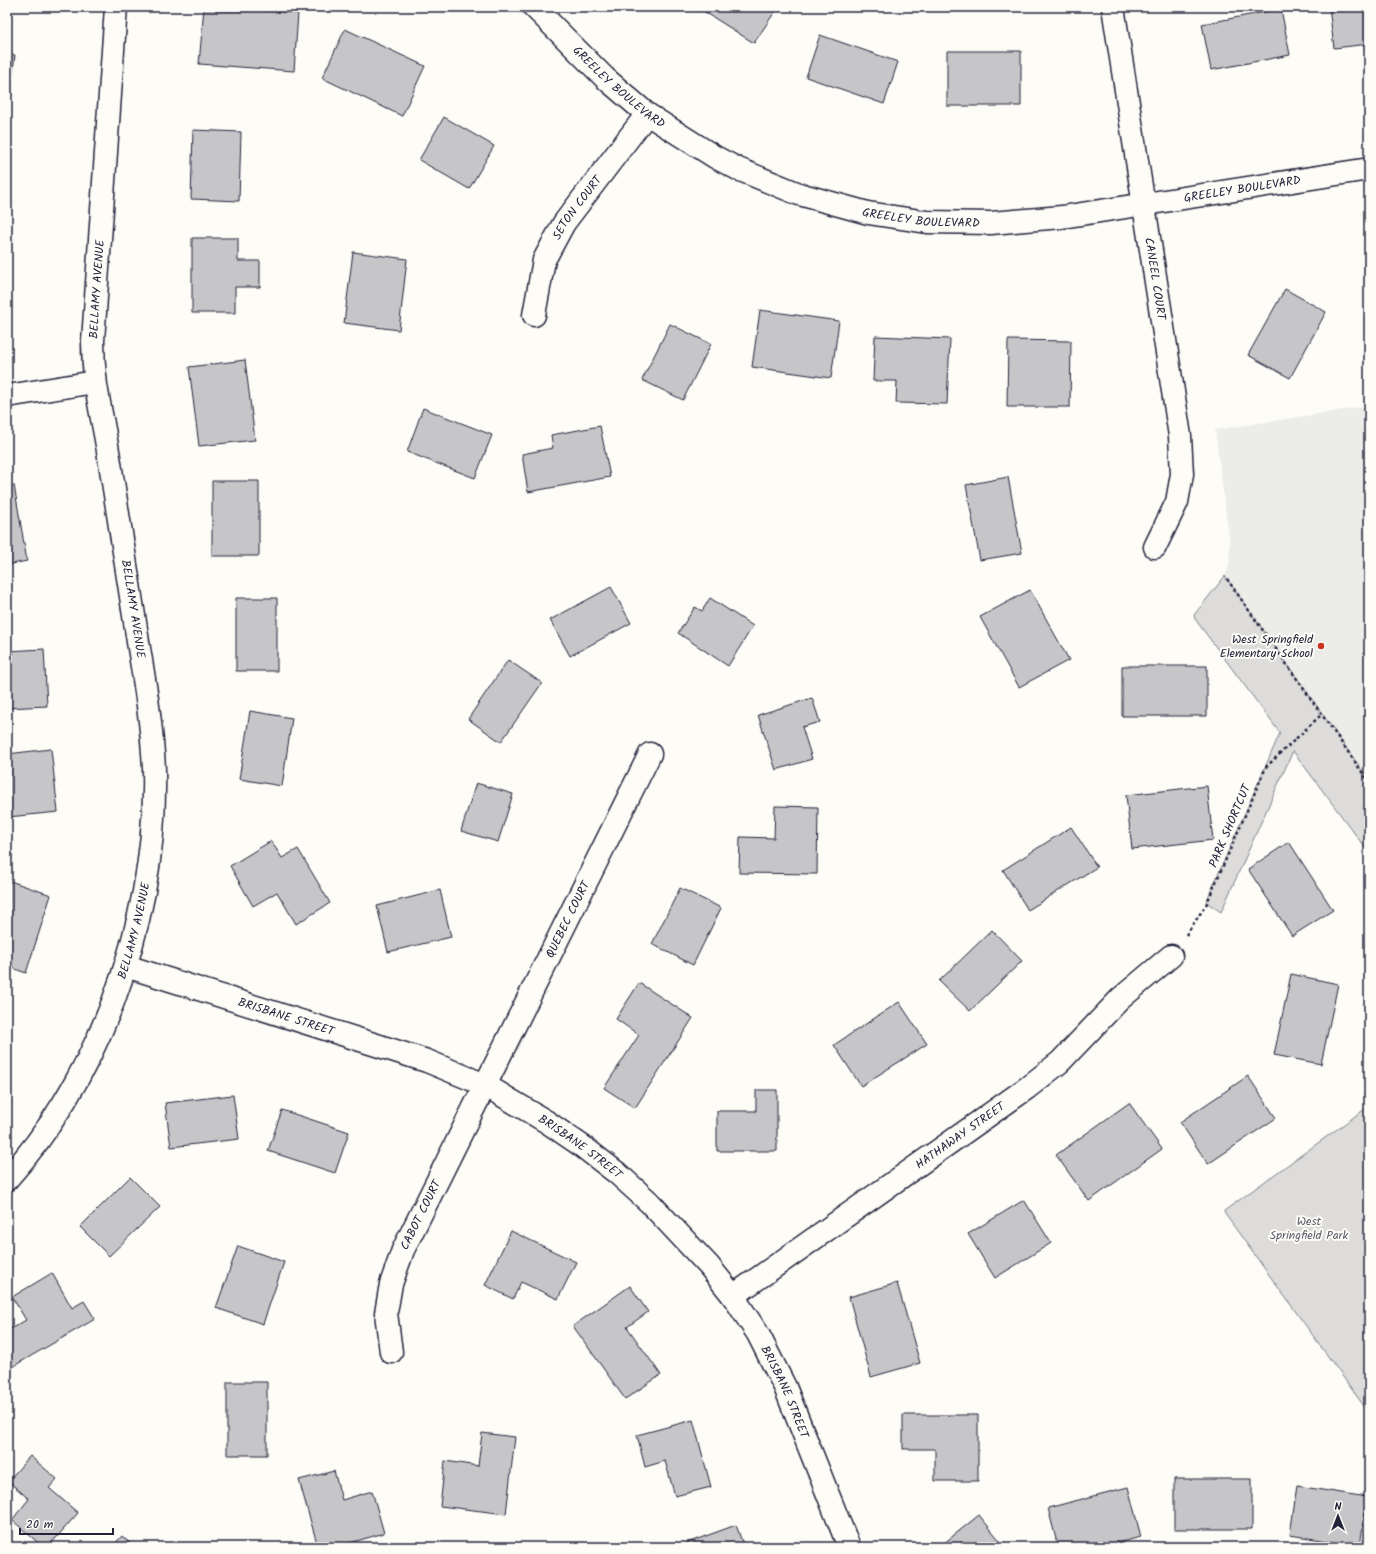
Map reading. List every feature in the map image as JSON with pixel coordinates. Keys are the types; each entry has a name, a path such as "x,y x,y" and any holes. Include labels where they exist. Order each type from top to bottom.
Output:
{"street":[{"name":"BELLAMY AVENUE","path":"7,1179 27,1157 56,1116 81,1073 105,1022 126,966 140,909 149,862 152,829 154,768 149,712 109,460 95,382 92,341 116,7"},
{"name":"GREELEY BOULEVARD","path":"534,7 605,78 647,114 715,157 738,169 799,194 868,213 927,222 991,224 1062,217 1369,169"},
{"name":"CANEEL COURT","path":"1113,7 1180,436 1182,474 1177,502 1155,547"},
{"name":"SETON COURT","path":"534,315 544,260 564,223 647,114"},
{"path":"7,396 95,382"},
{"name":"QUEBEC COURT","path":"485,1085 650,754"},
{"name":"HATHAWAY STREET","path":"733,1296 1027,1088 1060,1062 1120,999 1172,956"},
{"name":"BRISBANE STREET","path":"126,966 427,1061 485,1085 582,1146 616,1173 649,1202 709,1266 733,1296 758,1334 785,1387 849,1547"},
{"name":"CABOT COURT","path":"390,1352 386,1313 391,1284 403,1250 485,1085"}],"path":[{"path":"1227,579 1369,782"},
{"name":"PARK SHORTCUT","path":"1172,956 1206,905 1266,767 1322,715"}],"shaded area":[{"name":"West Springfield Elementary School","path":"1369,406 1369,782 1225,576 1229,566 1230,545 1215,430"}],"green space":[{"path":"1225,576 1369,780 1369,853 1293,751 1221,912 1206,902 1280,733 1195,619 1194,615"},
{"name":"West Springfield Park","path":"1369,1106 1369,1413 1224,1211"}],"building":[{"path":"204,7 298,13 294,71 199,64"},
{"path":"697,7 778,7 754,43"},
{"path":"1329,7 1369,7 1369,44 1334,48"},
{"path":"1281,9 1290,55 1211,70 1202,24"},
{"path":"345,29 425,66 402,116 322,78"},
{"path":"820,35 898,62 884,104 806,77"},
{"path":"947,51 1021,51 1021,106 947,106"},
{"path":"7,54 15,55 9,103 7,102"},
{"path":"444,117 494,146 469,189 419,160"},
{"path":"193,130 241,132 239,201 191,199"},
{"path":"192,238 238,238 238,261 260,261 260,287 235,287 235,313 192,313"},
{"path":"353,252 407,259 399,330 344,323"},
{"path":"1285,289 1326,312 1290,378 1248,355"},
{"path":"760,310 839,321 831,378 752,367"},
{"path":"670,324 711,344 683,400 642,380"},
{"path":"875,336 950,339 947,404 896,403 897,381 873,381"},
{"path":"1008,340 1071,341 1070,407 1007,407"},
{"path":"245,360 255,440 199,446 189,367"},
{"path":"423,408 492,435 475,478 407,452"},
{"path":"600,426 610,477 528,492 522,454 553,448 551,435"},
{"path":"1008,477 1022,553 980,560 966,485"},
{"path":"212,481 259,481 259,556 212,556"},
{"path":"14,485 27,561 7,565 7,487"},
{"path":"611,587 631,623 570,656 550,620"},
{"path":"1030,590 1069,660 1019,687 980,617"},
{"path":"236,598 277,598 277,671 236,671"},
{"path":"710,598 753,626 728,666 678,633 695,607 702,611"},
{"path":"44,649 47,706 7,708 7,651"},
{"path":"508,660 542,683 501,742 468,719"},
{"path":"1122,666 1207,666 1207,716 1122,716"},
{"path":"812,698 820,722 802,727 812,759 776,770 758,715"},
{"path":"250,711 292,718 282,786 239,779"},
{"path":"51,749 58,812 8,817 7,754"},
{"path":"476,783 513,794 498,842 461,831"},
{"path":"1207,786 1213,840 1132,849 1126,795"},
{"path":"775,806 818,807 817,874 739,873 740,837 774,838"},
{"path":"1071,827 1097,867 1028,910 1003,870"},
{"path":"271,841 282,858 298,849 330,903 296,924 277,892 253,906 230,866"},
{"path":"1289,842 1333,910 1292,936 1248,869"},
{"path":"10,881 51,895 26,973 7,966 7,890"},
{"path":"680,888 721,908 693,965 652,944"},
{"path":"440,890 451,937 388,952 377,906"},
{"path":"992,930 1022,961 970,1011 939,981"},
{"path":"1291,974 1338,984 1321,1064 1274,1055"},
{"path":"639,983 693,1018 635,1108 604,1088 639,1035 616,1019"},
{"path":"899,1002 927,1044 861,1086 834,1045"},
{"path":"1248,1076 1276,1118 1208,1164 1180,1122"},
{"path":"756,1090 777,1090 777,1151 717,1151 717,1111 756,1111"},
{"path":"233,1095 239,1139 171,1147 165,1103"},
{"path":"1129,1103 1162,1149 1089,1201 1056,1155"},
{"path":"282,1110 349,1132 335,1173 268,1151"},
{"path":"130,1177 160,1207 109,1256 80,1227"},
{"path":"1024,1200 1051,1243 995,1278 968,1234"},
{"path":"511,1231 576,1262 558,1299 521,1282 513,1299 485,1285"},
{"path":"238,1246 284,1262 263,1324 216,1308"},
{"path":"52,1273 72,1308 84,1301 95,1319 12,1367 7,1358 7,1331 26,1320 12,1297"},
{"path":"897,1283 920,1363 871,1377 849,1297"},
{"path":"630,1286 648,1312 627,1327 661,1375 625,1399 573,1326"},
{"path":"227,1382 267,1382 267,1455 227,1455"},
{"path":"903,1415 978,1415 978,1481 935,1481 935,1449 903,1449"},
{"path":"693,1420 711,1487 675,1496 665,1461 645,1467 637,1435"},
{"path":"482,1433 515,1437 506,1514 440,1506 445,1461 478,1466"},
{"path":"30,1456 57,1479 49,1488 78,1513 48,1547 43,1547 12,1520 29,1499 8,1481"},
{"path":"334,1471 342,1500 372,1491 384,1533 336,1547 318,1547 299,1480"},
{"path":"1174,1479 1252,1479 1252,1529 1174,1529"},
{"path":"1297,1486 1367,1497 1360,1546 1290,1535"},
{"path":"1128,1487 1141,1537 1102,1547 1058,1547 1048,1508"},
{"path":"979,1515 1005,1547 945,1547 943,1544"},
{"path":"736,1525 744,1547 685,1547 684,1544"},
{"path":"122,1536 134,1547 112,1547"}],"place":[{"name":"West Springfield Elementary School","path":"1321,646"}]}
